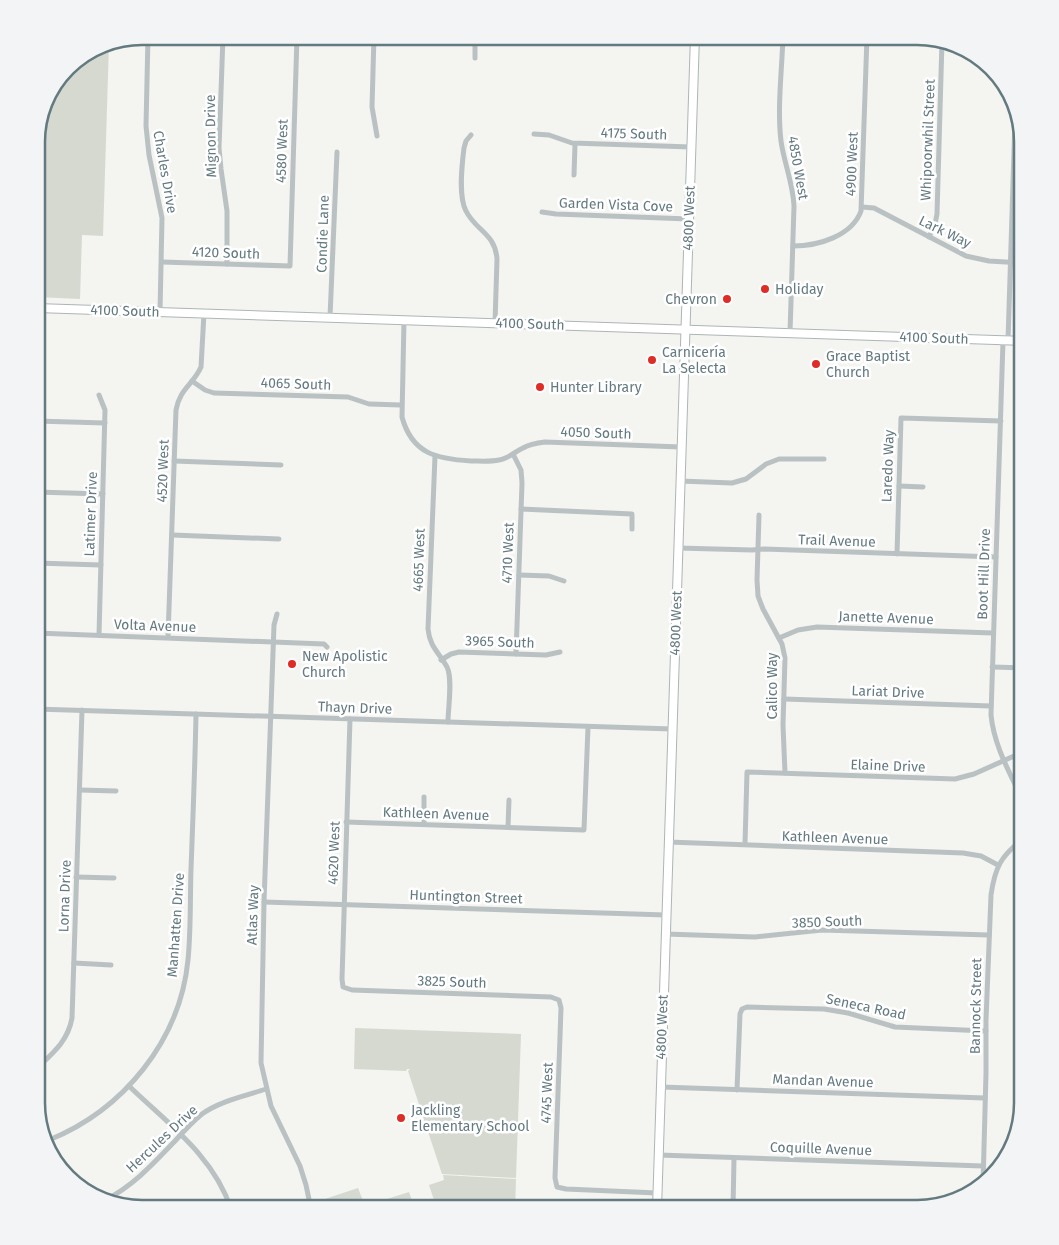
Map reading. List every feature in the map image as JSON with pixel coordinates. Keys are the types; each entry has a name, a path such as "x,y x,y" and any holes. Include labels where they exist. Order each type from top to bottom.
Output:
{"main road":[{"name":"4800 West","path":"657,1200 695,45"},
{"name":"4100 South","path":"45,308 1014,341"}],"street":[{"name":"Charles Drive","path":"148,45 146,137 161,210 162,262 160,312"},
{"name":"Mignon Drive","path":"223,45 220,148 228,219 226,264"},
{"name":"4580 West","path":"290,266 297,45"},
{"path":"374,45 372,107 377,136"},
{"path":"475,45 475,58"},
{"name":"4850 West","path":"783,45 780,136 794,199 790,333"},
{"name":"4900 West","path":"793,246 808,246 844,233 855,222 862,207 868,45"},
{"name":"Whipoorwhil Street","path":"928,237 935,224 937,214 942,48"},
{"name":"4175 South","path":"534,134 549,135 575,144 691,147"},
{"path":"471,135 466,141 464,148 462,197 468,215 488,235 496,249 495,323"},
{"path":"574,175 575,144"},
{"name":"Boot Hill Drive","path":"1014,148 1006,341 1000,421 991,706 993,731 1014,782"},
{"name":"Condie Lane","path":"330,317 337,152"},
{"name":"Lark Way","path":"862,207 874,208 966,256 988,261 1014,262"},
{"name":"Garden Vista Cove","path":"542,212 689,218"},
{"name":"4120 South","path":"162,262 290,266"},
{"name":"4520 West","path":"168,637 177,405 182,392 199,371 202,363 204,313"},
{"path":"404,320 402,417 412,438 426,451 435,456"},
{"name":"4065 South","path":"192,380 205,390 214,393 348,397 370,404 401,405"},
{"name":"Latimer Drive","path":"99,395 105,406 99,635"},
{"name":"Laredo Way","path":"896,554 901,418 1000,421"},
{"path":"45,421 105,423"},
{"name":"4050 South","path":"435,456 455,460 492,461 506,458 528,445 545,442 681,447"},
{"name":"4710 West","path":"514,454 521,470 516,654"},
{"name":"4665 West","path":"435,456 428,629 432,646 448,669 448,722"},
{"path":"680,481 737,482 750,476 766,464 779,459 824,459"},
{"path":"174,461 282,465"},
{"path":"899,486 923,487"},
{"path":"45,492 103,494"},
{"path":"521,509 632,514 632,529"},
{"name":"Calico Way","path":"759,515 757,586 759,601 779,638 785,658 784,774"},
{"path":"172,535 279,538"},
{"name":"Trail Avenue","path":"678,548 996,557"},
{"path":"45,563 101,565"},
{"path":"519,575 549,576 564,581"},
{"name":"Atlas Way","path":"277,614 274,642 264,902 261,1063 266,1089 278,1124 296,1156 309,1200"},
{"name":"Janette Avenue","path":"779,638 798,630 817,627 994,633"},
{"name":"Volta Avenue","path":"45,633 324,644 327,647"},
{"name":"3965 South","path":"442,660 451,654 459,652 546,655 560,652"},
{"path":"992,667 1014,668"},
{"name":"Lariat Drive","path":"784,699 991,706"},
{"name":"Thayn Drive","path":"45,709 672,729"},
{"name":"Lorna Drive","path":"45,1061 57,1050 68,1035 72,1018 82,710"},
{"name":"Manhatten Drive","path":"52,1139 91,1118 129,1086 145,1068 158,1047 178,1004 188,961 196,714"},
{"name":"4620 West","path":"344,988 342,979 350,719"},
{"name":"Kathleen Avenue","path":"346,822 584,830 588,727"},
{"name":"Elaine Drive","path":"745,844 747,772 956,779 969,776 1014,756"},
{"path":"80,790 116,791"},
{"path":"424,797 424,824"},
{"path":"508,827 509,800"},
{"name":"Kathleen Avenue","path":"668,842 963,853 980,856 998,865"},
{"name":"Bannock Street","path":"983,1174 989,935 993,886 998,865 1014,847"},
{"path":"76,877 114,878"},
{"name":"Huntington Street","path":"264,902 666,915"},
{"name":"3850 South","path":"666,934 755,937 822,930 989,935"},
{"path":"74,963 111,965"},
{"name":"3825 South","path":"344,988 355,991 551,997 559,1000"},
{"name":"4745 West","path":"559,1000 561,1008 555,1178 557,1187 657,1193"},
{"name":"Seneca Road","path":"737,1090 740,1014 742,1009 752,1006 824,1009 848,1013 894,1027 986,1031"},
{"path":"129,1086 209,1165 221,1184 228,1200"},
{"name":"Mandan Avenue","path":"660,1087 986,1098"},
{"name":"Hercules Drive","path":"113,1195 147,1170 201,1115 212,1108 266,1089"},
{"name":"Coquille Avenue","path":"658,1155 983,1166"},
{"path":"733,1200 734,1158"}],"shaded area":[{"path":"109,51 103,236 82,235 80,299 45,297 45,136 52,105 61,88 88,61"},
{"path":"355,1028 521,1034 516,1178 442,1174 408,1071 410,1069 406,1071 354,1069"},
{"path":"443,1175 516,1179 515,1200 434,1200 429,1185 444,1180"},
{"path":"358,1188 363,1200 322,1200"},
{"path":"409,1192 412,1200 384,1200"}],"place":[{"name":"Holiday","path":"765,289"},
{"name":"Chevron","path":"727,299"},
{"name":"Carnicería La Selecta","path":"652,360"},
{"name":"Grace Baptist Church","path":"816,364"},
{"name":"Hunter Library","path":"540,387"},
{"name":"New Apolistic Church","path":"292,664"},
{"name":"Jackling Elementary School","path":"401,1118"}]}
